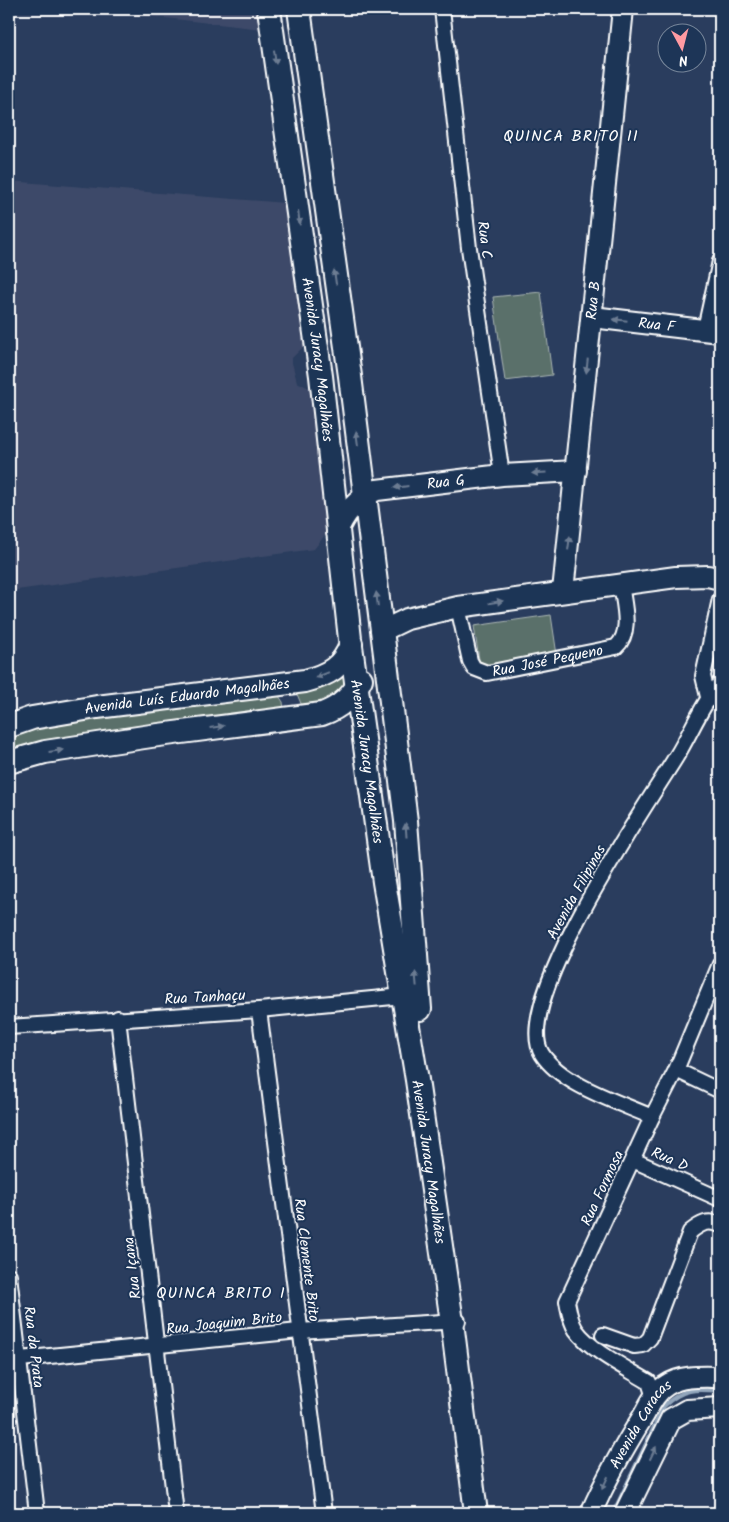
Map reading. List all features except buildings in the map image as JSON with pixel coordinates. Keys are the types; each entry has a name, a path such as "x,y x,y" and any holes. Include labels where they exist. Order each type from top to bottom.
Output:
{"main road":[{"name":"Avenida Juracy Magalhães","path":"269,9 321,376 337,532 384,882 487,1513"},
{"name":"Avenida Juracy Magalhães","path":"299,9 350,376 406,821 418,994 457,1322 476,1513"},
{"name":"Rua B","path":"563,591 622,9"},
{"name":"Rua F","path":"592,317 713,330"},
{"path":"321,376 334,384 343,382 350,376"},
{"name":"Rua G","path":"364,495 377,490 502,475 576,471"},
{"path":"337,532 348,512 364,495"},
{"path":"9,762 45,752 322,714 334,710 357,687 382,631 407,619 458,607 620,583 694,575 720,579"},
{"name":"Avenida Luís Eduardo Magalhães","path":"9,726 32,718 97,707 305,681 328,674 344,660 351,644"},
{"path":"279,685 285,691 291,706 286,719"},
{"path":"322,714 346,722 364,735"},
{"path":"384,882 410,879"},
{"name":"Avenida Caracas","path":"591,1513 606,1478 654,1397 666,1385 680,1379 720,1377"},
{"name":"Avenida Caracas","path":"625,1513 671,1419 687,1410 720,1408"}],"street":[{"name":"Rua C","path":"442,9 469,248 502,475"},
{"path":"713,330 720,261"},
{"name":"Rua José Pequeno","path":"458,607 470,661 474,668 487,673 616,647 622,641 625,632 620,583"},
{"path":"708,697 703,676 720,599"},
{"name":"Avenida Filipinas","path":"652,1117 560,1075 542,1054 538,1038 540,1018 548,984 582,908 682,749 708,697 720,683"},
{"name":"Rua Formosa","path":"654,1397 649,1382 592,1345 577,1331 569,1315 567,1301 716,984 720,964"},
{"name":"Rua Tanhaçu","path":"9,1028 118,1018 259,1010 403,996"},
{"name":"Rua Clemente Brito","path":"259,1010 299,1332 324,1513"},
{"name":"Rua Içana","path":"118,1018 158,1346 176,1513"},
{"path":"676,1070 720,1091"},
{"name":"Rua D","path":"633,1160 720,1199"},
{"path":"603,1335 634,1346 643,1345 650,1338 690,1232 701,1223 715,1222 720,1225"},
{"name":"Rua da Prata","path":"9,1275 37,1513"},
{"name":"Rua Joaquim Brito","path":"20,1359 299,1332 457,1322"}],"shaded area":[{"path":"87,9 260,9 263,29"},
{"path":"9,181 285,203 304,346 291,359 297,382 311,389 329,530 314,549 9,591"}],"green space":[{"path":"541,292 552,375 505,381 493,297"},
{"path":"551,615 557,655 480,666 474,626"},
{"path":"349,666 351,677 334,699 319,710 302,706 297,694 326,686"},
{"path":"279,696 283,702 284,710 9,757 9,735 59,723"}],"waterway":[{"path":"613,1513 664,1406 677,1396 690,1391 720,1391"}],"district":[{"name":"QUINCA BRITO II","path":"571,135"},
{"name":"QUINCA BRITO I","path":"221,1292"}]}
